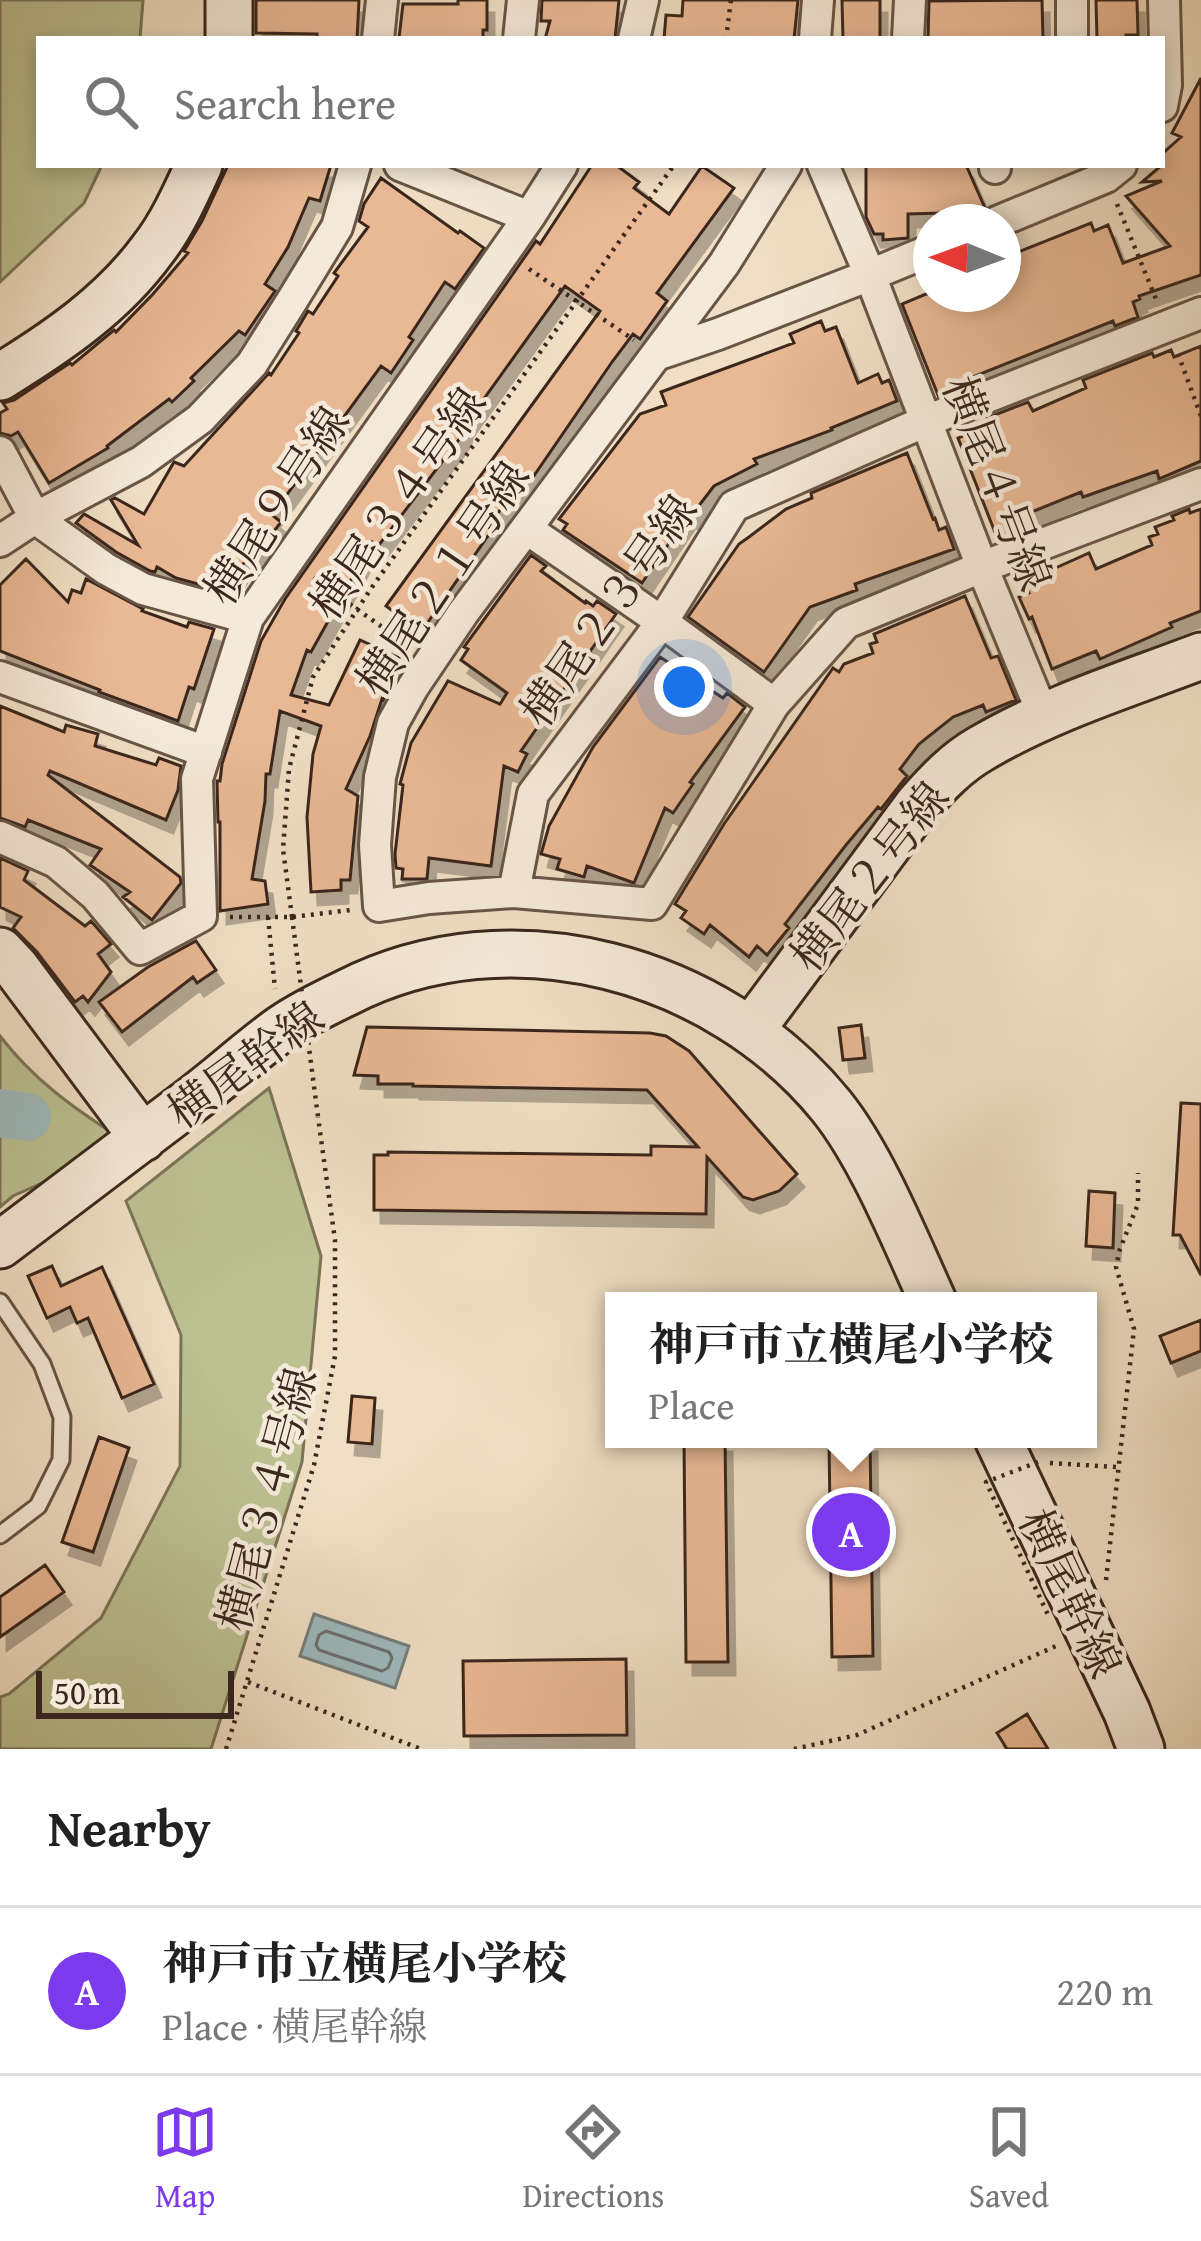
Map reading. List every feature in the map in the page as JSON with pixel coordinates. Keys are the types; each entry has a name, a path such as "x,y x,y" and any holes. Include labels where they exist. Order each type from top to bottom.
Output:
{"street":[{"path":"229,0 229,36"},
{"path":"378,36 382,0"},
{"path":"519,36 524,0"},
{"path":"635,36 643,0"},
{"path":"815,36 818,0"},
{"path":"908,36 910,0"},
{"path":"1072,0 1072,36"},
{"path":"1164,0 1165,36"},
{"path":"1165,42 1165,90"},
{"path":"0,376 54,344 134,273 157,245 197,168"},
{"path":"0,541 141,462 200,419 252,364 337,227 354,168"},
{"name":"横尾９号線","path":"201,916 197,779 248,618 560,168"},
{"name":"横尾２１号線","path":"379,907 375,845 380,777 393,723 463,613 724,264 784,168"},
{"name":"横尾４号線","path":"825,168 1044,717"},
{"path":"1021,212 1114,171"},
{"path":"442,172 529,217"},
{"path":"656,355 913,257"},
{"name":"横尾２３号線","path":"514,892 533,794 662,622 734,506 926,422 1201,313"},
{"path":"0,452 35,518 106,568 142,589 248,618"},
{"path":"379,907 514,892 652,904 774,704 846,623 1201,484"},
{"path":"527,529 774,704"},
{"name":"横尾２号線","path":"751,1030 943,777 979,749 1044,717 1201,656"},
{"path":"0,676 206,752"},
{"path":"0,838 56,862 95,895 140,949 201,916"},
{"path":"0,951 143,1138"},
{"name":"横尾幹線","path":"0,1245 284,1027 369,982 423,965 495,954 597,962 660,981 751,1030 786,1059 843,1124 929,1292"},
{"name":"横尾幹線","path":"1002,1448 1141,1749"}],"lane":[{"path":"0,1302 42,1364 62,1417 62,1460 38,1506 0,1535"}],"path":[{"path":"726,36 731,0"},
{"name":"横尾３４号線","path":"226,1749 314,1466 335,1356 335,1240 283,849 289,769 313,676 672,168"},
{"path":"1114,171 1201,416"},
{"path":"504,252 656,355"},
{"path":"287,559 430,662"},
{"path":"201,916 292,917 379,907"},
{"path":"268,917 277,1004"},
{"path":"1106,1580 1134,1330 1116,1267 1138,1204 1138,1173"},
{"path":"1049,1617 986,1482 1038,1462 1119,1467"},
{"path":"794,1749 857,1735 1064,1642"},
{"path":"248,1682 421,1749"}],"green space":[{"path":"0,0 143,0 140,36 36,36 36,168 101,168 84,203 0,282"},
{"path":"0,1036 54,1091 117,1136 69,1171 13,1196 0,1207"},
{"path":"269,1088 321,1256 302,1462 211,1749 0,1749 0,1697 101,1618 180,1466 181,1335 126,1201"}],"water":[{"path":"314,1614 409,1646 395,1688 300,1656"}],"building":[{"path":"256,0 359,0 357,36 256,33"},
{"path":"458,0 487,0 483,36 399,36 403,4 458,4"},
{"path":"542,0 619,0 615,36 546,36 550,21 541,21"},
{"path":"683,0 798,0 794,36 664,36 666,15 682,16"},
{"path":"842,0 880,0 880,36 843,36"},
{"path":"1042,0 1043,36 928,36 929,1"},
{"path":"1096,0 1137,0 1138,35 1097,36"},
{"path":"1201,78 1201,275 1139,296 1133,302 1138,317 1115,326 1113,321 938,395 902,304 913,299 913,312 1021,312 1021,251 1091,223 1094,231 1108,225 1123,263 1170,246 1126,196 1162,181 1142,182 1165,168 1165,151 1181,137 1172,133"},
{"path":"227,168 330,168 320,201 309,198 288,247 265,284 275,291 245,335 239,331 172,402 169,399 108,448 49,483 18,432 11,436 0,433 0,413 7,409 3,403 72,365 116,332 188,253 184,251"},
{"path":"590,168 620,168 639,182 634,188 669,214 701,168 734,188 657,293 667,301 640,339 633,334 531,480 524,476 421,632 386,606 600,311 565,286 457,442 379,545 372,542 311,652 307,650 291,695 329,705 360,640 399,658 394,667 400,670 382,699 346,789 358,796 350,880 341,880 341,890 311,892 307,817 313,754 321,726 280,711 252,879 265,881 268,904 220,911 217,781 261,641 285,599 536,241 540,244"},
{"path":"866,168 967,168 983,204 913,204 908,238 883,240 883,234 874,234 866,217"},
{"path":"381,178 484,248 455,289 445,282 391,373 381,366 272,515 281,522 254,558 249,554 227,592 176,578 157,567 150,571 76,523 84,514 138,545 111,500 144,514 174,462 184,466 271,375 308,311 313,314 338,276 334,273 368,227 359,221"},
{"path":"821,321 825,331 836,327 858,383 878,374 882,383 889,380 897,401 754,459 757,464 714,486 642,583 563,530 567,524 559,519 640,414 666,405 661,392 794,343 790,334"},
{"path":"1201,346 1201,461 1159,479 1157,471 1083,497 1081,492 1029,513 1034,526 998,540 958,438 985,427 982,420 1028,402 1033,411 1086,388 1083,380 1152,353 1154,357 1171,350 1174,357"},
{"path":"907,453 933,519 939,530 946,527 954,549 855,584 857,590 810,607 764,672 688,617 739,544 786,509 812,498 811,493"},
{"path":"1189,509 1190,513 1201,509 1201,611 1100,659 1096,651 1052,669 1019,597 1029,593 1022,579 1089,553 1096,569 1152,545 1149,537 1158,534 1155,527"},
{"path":"531,555 546,566 541,571 585,603 593,606 597,601 616,614 521,751 527,754 518,772 504,766 491,866 429,858 427,879 402,879 403,869 396,868 395,854 400,784 411,743 448,681 500,704 507,693 461,660 468,649 464,647"},
{"path":"26,559 68,602 72,590 81,593 86,579 142,611 187,627 189,622 214,629 178,721 0,651 0,585"},
{"path":"965,596 991,658 998,656 1016,700 986,712 983,705 953,717 919,744 900,769 907,776 846,845 767,955 757,946 749,957 710,925 704,934 681,918 686,911 675,904 724,824 833,668 839,672 844,664 873,653 874,634"},
{"path":"660,657 745,707 673,813 665,808 634,883 587,866 584,877 557,869 560,859 541,854 549,826 593,747"},
{"path":"0,706 64,732 66,725 98,734 95,746 156,765 159,758 181,766 166,820 50,771 48,775 180,877 181,883 152,920 123,897 130,892 90,865 101,849 28,820 25,827 0,818"},
{"path":"0,858 28,871 24,880 85,926 91,921 111,944 98,954 111,972 88,1002 83,996 75,1002 13,928 21,917 0,907"},
{"path":"196,941 216,970 197,983 193,977 122,1032 99,1002"},
{"path":"861,1025 865,1058 843,1060 839,1028"},
{"path":"367,1027 666,1036 689,1051 797,1174 779,1191 753,1200 743,1197 707,1157 706,1214 374,1210 374,1155 388,1152 651,1155 651,1146 698,1147 647,1090 378,1084 378,1076 354,1075"},
{"path":"1181,1103 1201,1104 1201,1275 1180,1235 1173,1235"},
{"path":"1089,1191 1115,1193 1113,1248 1086,1246"},
{"path":"52,1266 61,1286 102,1267 154,1384 122,1398 88,1318 77,1323 70,1307 47,1318 28,1276"},
{"path":"1201,1320 1201,1351 1171,1363 1160,1336"},
{"path":"352,1396 375,1398 372,1444 348,1442"},
{"path":"99,1437 129,1448 93,1552 62,1542"},
{"path":"684,1448 725,1448 728,1662 686,1662"},
{"path":"829,1448 870,1448 873,1656 832,1657"},
{"path":"45,1565 64,1592 0,1637 0,1597"},
{"path":"626,1659 627,1735 464,1736 463,1661"},
{"path":"1027,1714 1048,1749 1007,1749 997,1733"}],"waterway":[{"path":"0,1113 27,1117"}],"place":[{"name":"神戸市立横尾小学校","path":"851,1532"}]}
